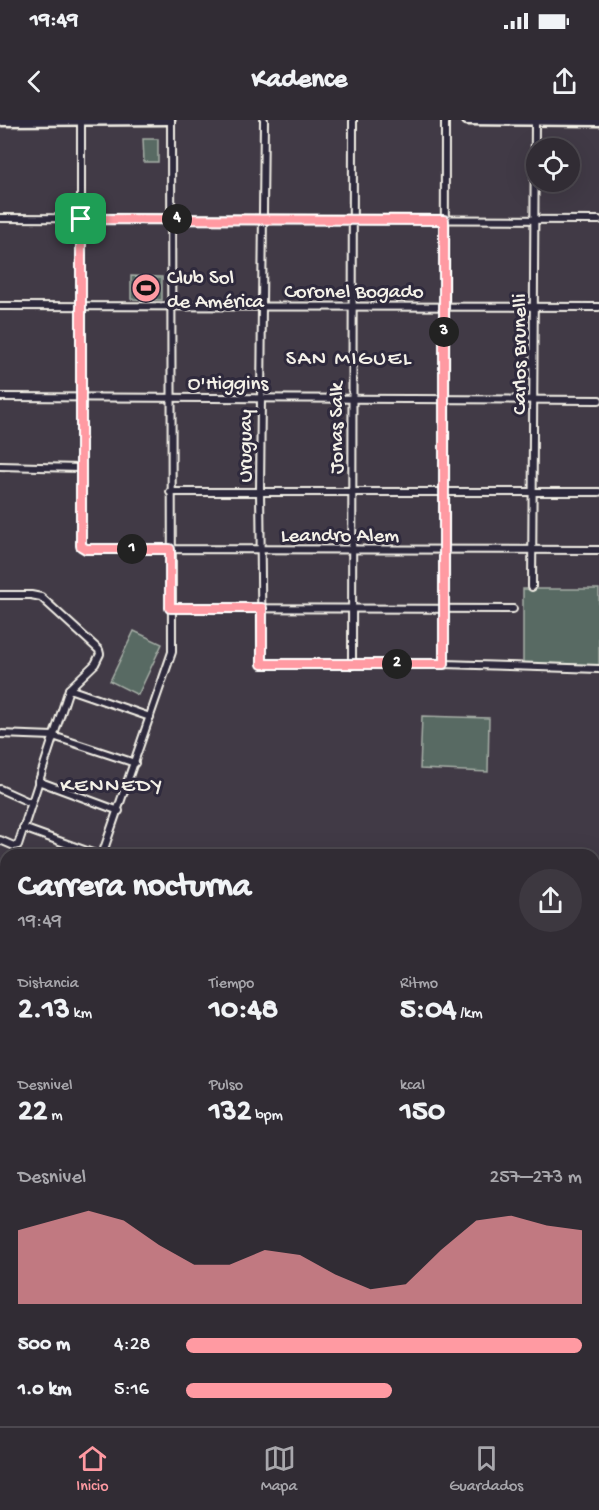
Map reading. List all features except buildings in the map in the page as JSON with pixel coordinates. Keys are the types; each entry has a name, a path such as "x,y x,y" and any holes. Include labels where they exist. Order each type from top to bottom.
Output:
{"main road":[{"path":"0,121 170,120"},
{"path":"467,120 599,121"}],"street":[{"path":"0,466 80,468 81,120"},
{"path":"104,849 172,652 170,608 170,120"},
{"name":"Uruguay","path":"264,120 260,490 262,664 352,664"},
{"name":"Jonas Salk","path":"352,664 353,120"},
{"path":"444,664 445,120"},
{"name":"Carlos Brunelli","path":"532,587 535,120"},
{"path":"0,218 599,220"},
{"name":"Coronel Bogado","path":"0,306 599,307"},
{"name":"O'Higgins","path":"0,397 599,400"},
{"name":"Leandro Alem","path":"80,468 81,546 86,549 599,550"},
{"path":"170,492 260,490 599,492"},
{"path":"0,595 41,597 99,650 100,654 95,664 69,689 16,846 0,840"},
{"path":"170,608 513,609"},
{"path":"352,664 444,664 599,669"},
{"path":"69,689 150,717"},
{"path":"0,734 53,736 135,763"},
{"path":"38,782 119,811"},
{"path":"0,789 31,803"},
{"path":"23,828 81,849"}],"green space":[{"path":"143,139 158,139 158,162 144,162"},
{"name":"Club Sol de América","path":"131,276 162,277 162,300 131,299"},
{"path":"523,589 599,589 599,666 523,665"},
{"path":"134,631 162,644 138,695 110,681"},
{"path":"422,716 489,718 488,772 420,769"}],"place":[{"name":"Club Sol de América","path":"146,288"}],"district":[{"name":"SAN MIGUEL","path":"349,356"},
{"name":"KENNEDY","path":"112,783"}],"route":[{"path":"81,219 444,220 444,664 262,664 262,608 170,608 170,549 86,549 81,546 81,219"}]}
